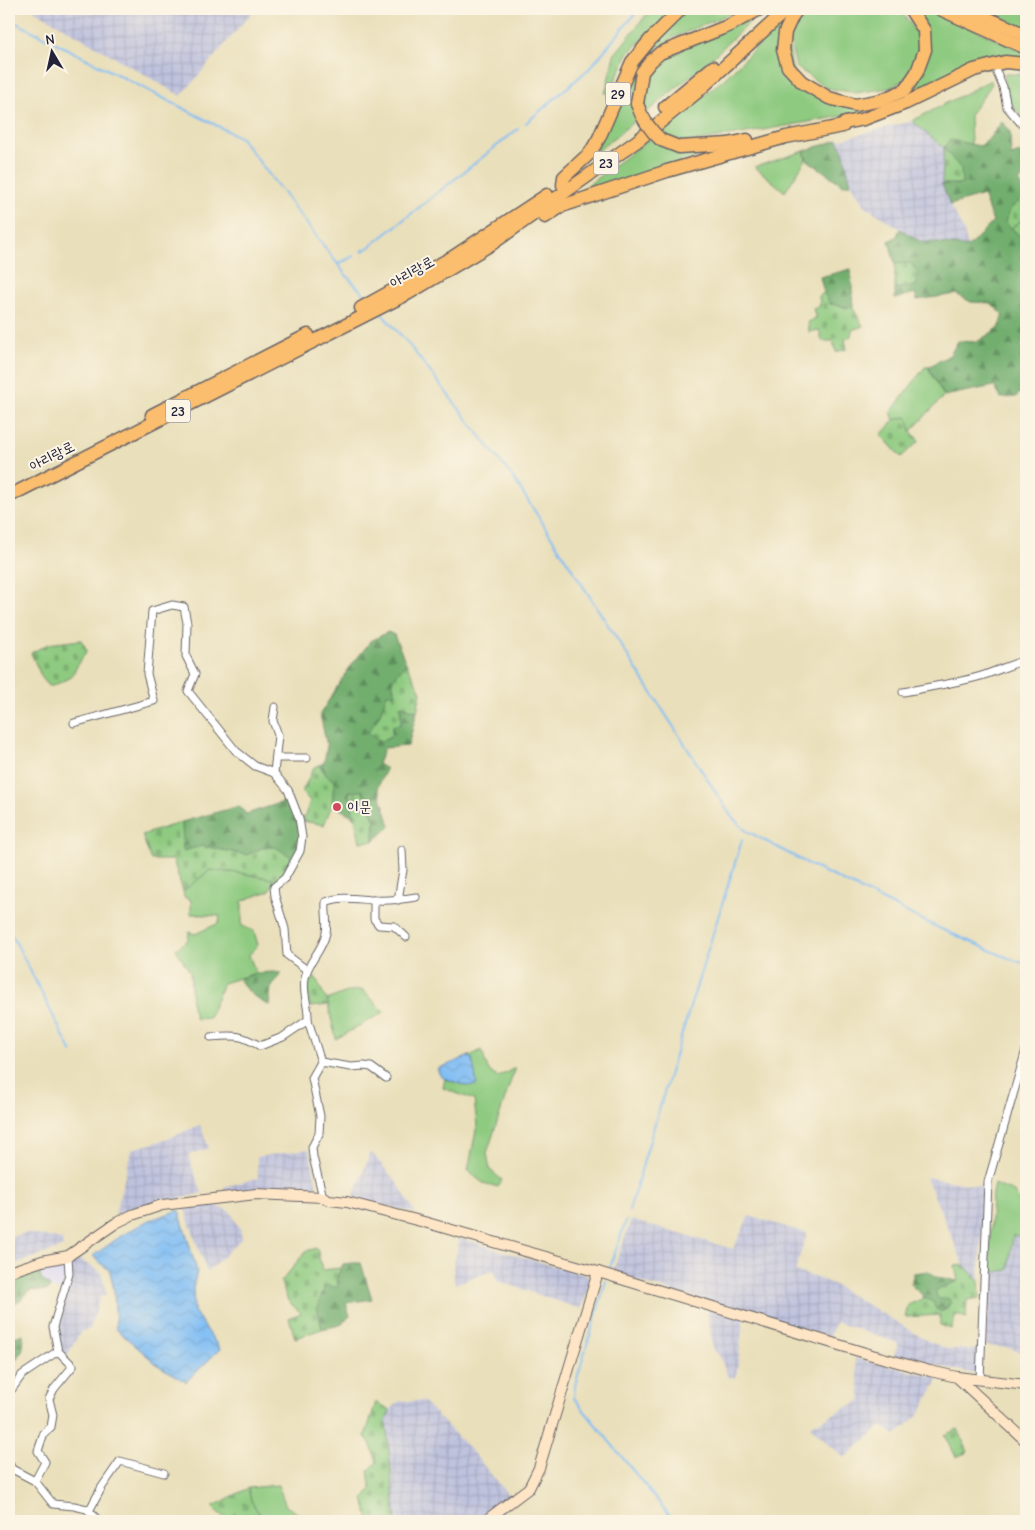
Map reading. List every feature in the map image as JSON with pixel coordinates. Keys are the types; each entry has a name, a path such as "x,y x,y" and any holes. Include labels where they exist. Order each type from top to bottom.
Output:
{"highway":[{"name":"29","path":"562,185 564,177 590,153 599,138 632,62 650,40 681,9"},
{"path":"760,9 728,26 660,53 642,72 638,104 642,117 649,128 661,140 680,147 728,144 782,132 845,123 864,119 906,103 974,70 1005,62 1026,64"},
{"name":"아리랑로","path":"404,291 562,185 619,144 660,112 732,50 775,9"},
{"name":"아리랑로","path":"9,496 493,243 637,141 696,93 787,9"},
{"path":"798,9 785,32 783,50 788,67 802,82 828,98 855,105 882,100 905,90 917,72 925,50 924,30 910,9"},
{"path":"940,9 1026,48"},
{"path":"966,9 1026,35"},
{"path":"522,223 531,225 562,206 667,171 786,137 843,126 845,123"},
{"name":"아리랑로","path":"9,486 343,323"}],"street":[{"path":"997,72 1003,87 1007,108 1026,129"},
{"path":"74,723 154,701 147,674 152,611 172,605 184,607 187,622 186,656 195,674 188,690 236,751 255,766 274,773 288,790 298,818 302,837 300,851 285,878 274,887 285,929 287,955 307,970"},
{"path":"904,692 984,675 1010,664 1026,660"},
{"path":"274,773 278,735 273,721 275,707"},
{"path":"276,758 307,758"},
{"path":"398,900 403,870 402,850"},
{"path":"322,1197 312,1147 319,1134 320,1116 312,1078 321,1062 308,1020 304,995 304,979 326,933 326,902 335,898 398,900 416,897"},
{"path":"374,900 374,919 379,925 394,926 406,937"},
{"path":"211,1037 233,1035 248,1039 260,1046 283,1037 308,1020"},
{"path":"980,1380 988,1182 1026,1050"},
{"path":"321,1062 351,1067 371,1067 386,1078"},
{"path":"9,1272 42,1261 68,1256 116,1223 162,1204 256,1194 322,1197 424,1222 598,1272 872,1355 957,1377 1026,1385"},
{"path":"35,1481 46,1462 38,1451 44,1433 51,1426 53,1415 49,1399 54,1389 73,1366 58,1351 53,1327 70,1274 68,1256"},
{"path":"485,1521 529,1488 539,1468 598,1272"},
{"path":"9,1390 12,1389 22,1374 58,1351"},
{"path":"957,1377 1026,1441"},
{"path":"90,1515 102,1487 120,1461 164,1473"},
{"path":"10,1468 35,1481 53,1504 87,1509 90,1515 99,1521"}],"shaded area":[{"path":"32,9 252,9 254,10 181,96"},
{"path":"912,121 944,148 942,184 950,205 963,229 968,247 921,242 866,207 851,184 843,151 838,140"},
{"path":"200,1125 209,1148 188,1155 202,1193 115,1215 132,1149 165,1140"},
{"path":"309,1149 318,1192 262,1189 224,1194 224,1187 258,1178 257,1157"},
{"path":"371,1152 398,1184 415,1213 353,1198"},
{"path":"926,1177 984,1187 979,1281 964,1265"},
{"path":"208,1203 230,1211 240,1229 242,1238 207,1272 184,1207"},
{"path":"749,1216 807,1233 795,1271 831,1283 928,1341 946,1349 979,1350 976,1374 894,1356 898,1343 836,1322 829,1337 744,1314 736,1378 728,1377 719,1355 713,1350 706,1301 612,1274 631,1220 733,1249"},
{"path":"27,1233 62,1240 63,1247 9,1266 9,1237"},
{"path":"1013,1235 1026,1238 1026,1355 1010,1348 986,1346 989,1273 1008,1269"},
{"path":"460,1238 593,1277 581,1309 498,1281 494,1270 455,1284 453,1268"},
{"path":"75,1257 102,1273 106,1295 100,1296 90,1329 81,1331 67,1356 60,1348 55,1327 72,1274 65,1260"},
{"path":"65,1260 67,1274 60,1292 41,1279 39,1265"},
{"path":"855,1358 939,1378 919,1415 896,1435 881,1426 844,1458 810,1426 861,1400"},
{"path":"400,1401 423,1401 475,1455 509,1496 498,1521 396,1521 386,1422 390,1410"}],"green space":[{"path":"651,9 673,9 667,17 628,53 611,90 605,94 614,55"},
{"path":"685,9 741,9 672,38 643,62 637,119 594,154 632,67"},
{"path":"807,9 898,9 918,36 919,55 907,78 889,88 856,93 827,88 796,67 789,36"},
{"path":"912,9 930,9 1026,53 1026,57 1000,56 957,70 883,107 837,117 694,142 672,138 661,131 724,79 784,20 795,84 839,105 895,98 928,54"},
{"path":"985,9 1026,9 1026,29"},
{"path":"756,16 713,57 646,113 643,93 649,71 663,56"},
{"path":"1005,74 1026,74 1026,122 1007,95 1004,81"},
{"path":"991,80 992,84 970,115 971,145 950,141 944,148 912,121"},
{"path":"1002,122 1010,132 1011,156 1026,151 1024,171 1026,175 1019,181 1024,198 1011,208 1005,222 1021,237 1026,247 1026,340 1021,346 1026,351 1026,371 1019,377 1023,390 1016,397 1001,398 994,386 944,396 928,367 950,355 958,341 977,342 1000,327 1003,315 991,303 971,302 956,294 917,300 915,293 895,299 895,288 916,286 910,263 895,264 889,241 897,236 900,229 921,242 968,247 993,222 983,195 950,205 942,184 962,184 961,170 944,148 950,140 980,146 987,141"},
{"path":"652,137 675,150 728,147 572,197"},
{"path":"838,140 843,151 851,184 843,185 806,159 804,151"},
{"path":"944,148 961,169 962,184 942,184"},
{"path":"804,151 806,159 785,192 755,167"},
{"path":"1020,201 1026,209 1026,217 1011,228 1005,222 1011,208"},
{"path":"1026,217 1026,241 1024,243 1011,228"},
{"path":"910,263 918,273 916,286 895,288 895,264"},
{"path":"851,269 853,308 829,304 820,277"},
{"path":"824,293 830,304 853,308 863,326 852,330 851,336 845,340 847,349 836,352 833,341 822,341 819,330 809,332 808,322 816,318 813,309 820,306 819,296"},
{"path":"925,367 928,367 944,396 911,431 907,417 894,420 891,412"},
{"path":"907,417 911,431 919,441 901,457 881,435 894,420"},
{"path":"388,632 394,635 406,663 393,681 395,694 387,694 379,716 369,733 380,742 392,736 392,727 401,712 400,706 417,711 408,746 384,748 378,764 386,769 378,787 390,826 374,841 375,821 363,791 349,793 355,817 332,805 334,781 326,775 319,765 324,763 327,746 320,714 350,667 371,641"},
{"path":"81,640 87,650 70,678 50,687 42,678 31,653 48,644"},
{"path":"406,663 421,692 417,711 400,706 401,724 392,727 392,736 380,742 368,733 379,716 387,694 395,694 392,681"},
{"path":"319,765 326,775 334,781 332,805 324,825 303,821 310,801 302,792 314,767"},
{"path":"362,791 375,821 374,841 360,842 349,792"},
{"path":"290,800 297,823 299,838 292,861 262,848 247,855 202,846 182,851 182,822 239,806 246,814"},
{"path":"182,822 183,851 202,846 247,855 262,848 275,847 290,856 292,861 273,885 273,879 210,870 183,891 173,860 151,860 142,835"},
{"path":"210,870 273,879 273,885 269,891 242,901 242,926 254,931 258,945 249,955 256,973 223,983 209,1018 196,1019 192,1007 190,972 176,949 188,940 189,932 195,934 219,923 220,916 191,914 191,900 184,897 183,891"},
{"path":"256,973 282,973 271,988 269,1005 248,991 239,979"},
{"path":"316,978 329,1005 310,1007 306,983"},
{"path":"363,990 384,1012 336,1039 327,1000 349,991"},
{"path":"482,1050 487,1066 494,1075 498,1077 515,1068 487,1153 490,1170 502,1180 498,1187 483,1183 468,1171 477,1125 474,1100 443,1088 445,1079 466,1086 472,1058 467,1057"},
{"path":"994,1184 1014,1192 1024,1208 1026,1208 1026,1238 1013,1235 1008,1270 989,1273 992,1193"},
{"path":"317,1248 322,1270 341,1268 337,1277 338,1287 325,1286 317,1307 322,1329 295,1338 289,1318 301,1313 288,1301 281,1282 306,1251"},
{"path":"361,1263 372,1299 346,1303 350,1316 340,1325 322,1329 317,1307 325,1285 337,1277 343,1264"},
{"path":"964,1265 979,1281 980,1298 967,1300 966,1318 956,1314 951,1329 940,1325 940,1315 905,1317 908,1305 924,1298 933,1302 936,1309 941,1312 947,1308 951,1302 948,1298 940,1299 936,1296 936,1290 958,1281 955,1266"},
{"path":"40,1271 41,1279 51,1287 46,1291 30,1290 23,1298 9,1307 9,1280"},
{"path":"929,1271 936,1277 958,1281 948,1298 952,1302 941,1312 936,1309 933,1302 924,1298 911,1283 914,1273"},
{"path":"9,1334 15,1337 23,1334 23,1349 15,1361 9,1360"},
{"path":"376,1402 390,1410 386,1422 396,1521 369,1521 364,1498 371,1489 368,1471 377,1462 370,1443 365,1436"},
{"path":"958,1429 968,1452 956,1457 945,1435"},
{"path":"278,1485 286,1506 305,1518 305,1521 277,1521 277,1518 269,1516 264,1521 251,1501 248,1488"},
{"path":"248,1488 251,1501 264,1521 228,1521 212,1507"}],"water":[{"path":"467,1057 472,1058 477,1085 466,1086 441,1077 437,1069"},
{"path":"179,1210 197,1271 193,1288 194,1311 220,1349 186,1382 159,1366 116,1329 114,1291 110,1271 93,1256 121,1236 147,1221"}],"waterway":[{"path":"526,123 590,68 639,9"},
{"path":"9,19 241,138 346,275 368,298"},
{"path":"362,251 518,129"},
{"path":"338,264 354,256"},
{"path":"381,313 406,341 514,479 731,816 745,830 814,867 939,928 1026,964"},
{"path":"629,1211 742,840"},
{"path":"9,929 72,1053"},
{"path":"609,1270 626,1221"},
{"path":"606,1281 575,1385 574,1398 674,1521"}],"place":[{"name":"이문","path":"337,807"}]}
